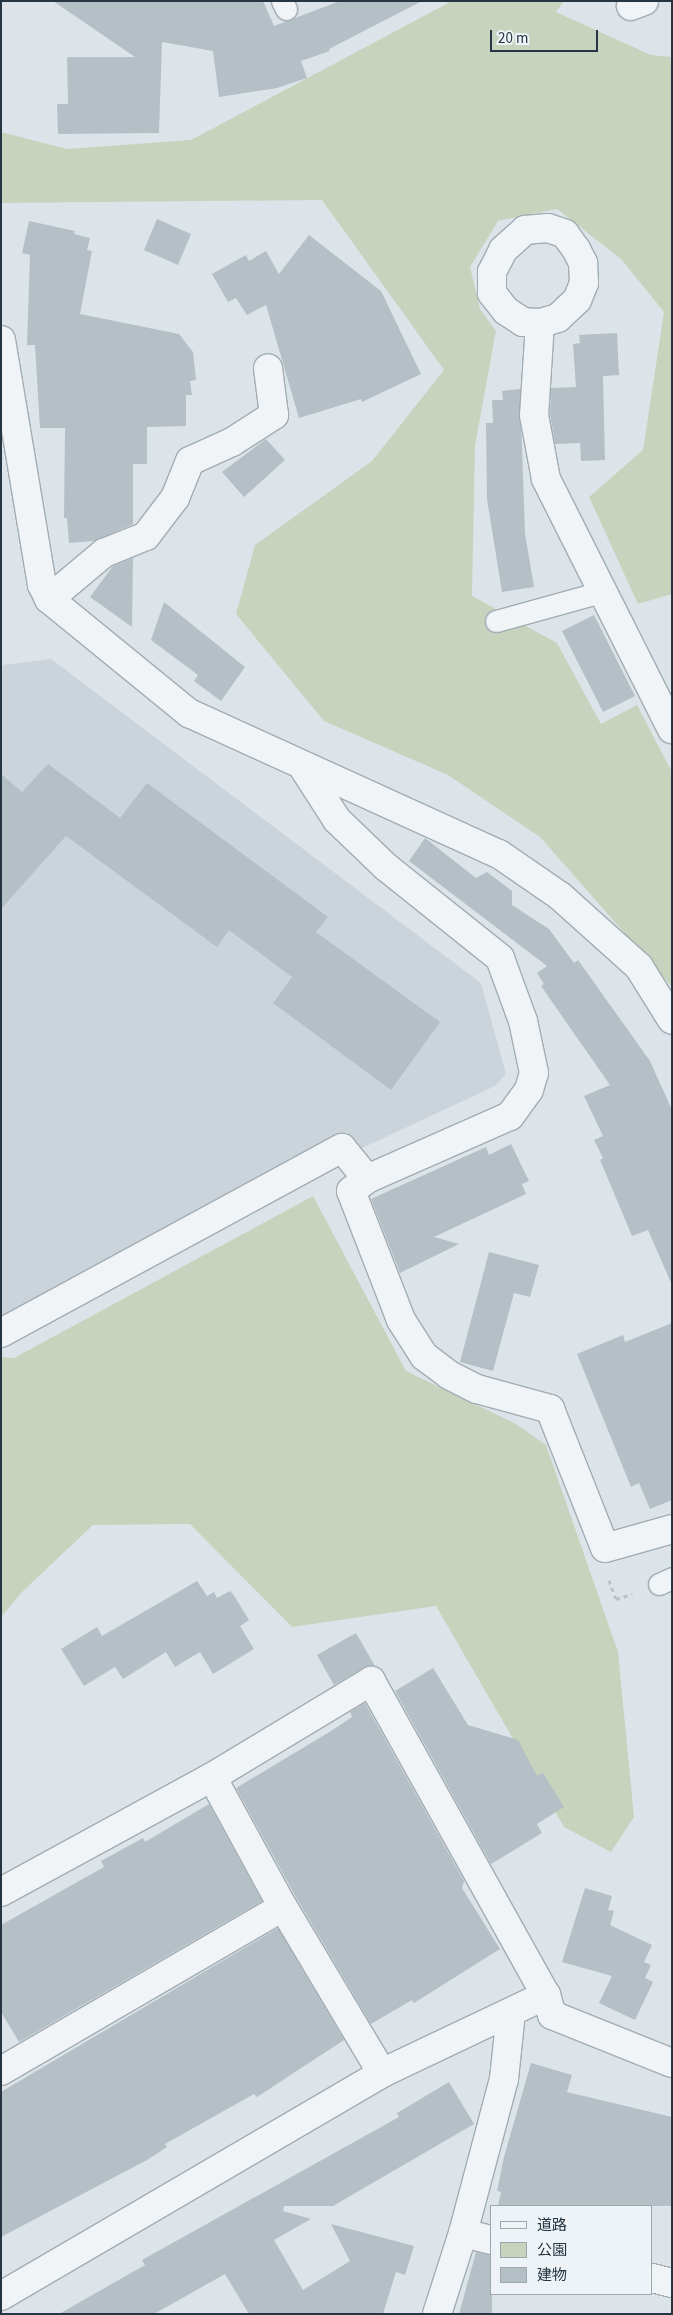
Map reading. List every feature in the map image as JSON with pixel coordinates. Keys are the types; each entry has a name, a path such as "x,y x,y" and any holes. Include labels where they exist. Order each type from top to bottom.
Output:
{"street":[{"path":"540,323 534,415 546,479 672,729"},
{"path":"1,340 42,585 49,599 189,713 303,767 499,854 560,896 639,967 672,1020"},
{"path":"49,599 104,553 146,536 175,498 190,461 232,442 274,415 268,368"},
{"path":"303,767 337,820 386,867 500,958 523,1021 534,1073 529,1090 510,1116 367,1179 351,1191 401,1320 424,1356 449,1375 477,1389 550,1409 605,1548 672,1529"},
{"path":"1,1333 342,1148 367,1179"},
{"path":"1,1892 212,1777 371,1681 546,1994 552,2015 672,2063"},
{"path":"212,1777 283,1907 382,2073"},
{"path":"5,2060 283,1907"},
{"path":"1,2296 382,2073 546,1994"},
{"path":"436,2314 463,2234 504,2079 511,2012"},
{"path":"463,2234 490,2240"},
{"path":"653,2278 672,2283"}],"lane":[{"path":"496,621 604,591"}],"path":[{"path":"605,1548 604,1571 616,1599 665,1581"}],"shaded area":[{"path":"51,659 481,983 506,1074 495,1086 360,1149 347,1132 1,1322 1,683 3,665"}],"green space":[{"path":"452,1 564,1 556,12 651,55 672,57 672,594 638,604 589,497 643,450 664,312 621,259 557,209 498,221 470,267 480,309 496,331 475,446 472,596 557,643 601,724 637,705 672,772 672,987 540,837 448,775 324,721 236,614 255,545 372,461 444,370 322,200 1,203 1,132 67,149 191,140"},
{"path":"313,1196 406,1371 516,1424 546,1445 618,1652 634,1817 611,1852 564,1827 436,1606 292,1627 190,1524 93,1525 21,1593 1,1617 1,1357 14,1358"}],"building":[{"path":"53,1 263,1 274,26 340,1 422,1 329,49 330,51 301,61 307,78 277,88 219,97 213,51 162,42 159,133 58,134 57,104 68,104 67,57 135,57"},
{"path":"157,219 191,234 178,265 144,250"},
{"path":"29,221 75,231 74,234 90,238 87,250 92,251 80,314 179,334 193,352 196,380 190,381 192,395 186,395 186,426 147,427 147,464 133,464 133,524 94,541 69,543 67,518 64,518 65,428 40,428 35,345 27,345 30,255 22,253"},
{"path":"309,235 381,291 421,374 362,402 361,399 299,418 266,305 247,315 236,298 228,302 212,274 246,255 249,261 266,251 279,274"},
{"path":"617,333 619,375 603,376 605,460 581,461 580,443 555,444 550,414 551,388 576,387 573,344 580,343 579,335"},
{"path":"520,389 525,533 534,587 502,592 487,499 486,423 493,423 492,400 503,400 502,391"},
{"path":"266,439 285,460 244,497 222,472"},
{"path":"133,558 132,627 90,597 113,566"},
{"path":"164,602 245,667 221,701 194,681 198,675 151,640"},
{"path":"594,615 635,696 603,712 562,631"},
{"path":"48,764 120,818 147,783 328,917 316,932 440,1022 391,1090 273,1003 292,977 229,930 217,947 66,836 1,909 1,774 22,792"},
{"path":"425,838 476,878 487,872 512,891 512,905 549,929 574,963 578,960 650,1061 672,1110 672,1285 648,1230 632,1236 600,1160 603,1158 594,1140 603,1136 584,1096 610,1085 541,986 544,984 537,973 547,966 409,861"},
{"path":"511,1144 529,1181 522,1184 526,1194 434,1237 459,1244 400,1273 371,1199 486,1147 489,1155"},
{"path":"489,1252 539,1265 530,1297 514,1293 493,1371 460,1362"},
{"path":"672,1323 672,1500 650,1509 639,1483 631,1487 577,1354 623,1335 625,1342"},
{"path":"197,1581 207,1596 214,1592 217,1598 230,1591 233,1594 249,1620 240,1626 254,1649 213,1674 200,1652 175,1667 166,1652 123,1679 115,1667 84,1686 61,1649 97,1627 102,1636"},
{"path":"356,1633 375,1666 363,1668 334,1685 317,1655"},
{"path":"433,1668 468,1725 518,1740 537,1776 543,1773 564,1807 537,1824 542,1833 491,1864 395,1691"},
{"path":"365,1703 464,1881 462,1888 500,1949 414,2003 412,2000 371,2024 297,1899 236,1788 331,1731 352,1717 350,1712"},
{"path":"209,1804 262,1901 19,2042 1,2012 1,1925 104,1867 101,1861 143,1838 145,1842"},
{"path":"585,1888 612,1896 608,1910 614,1911 610,1925 652,1945 644,1962 651,1965 645,1978 653,1982 635,2020 599,2003 612,1976 562,1962"},
{"path":"278,1928 344,2040 257,2097 254,2094 165,2144 167,2147 147,2160 1,2237 1,2092"},
{"path":"531,2063 572,2075 567,2092 672,2117 672,2206 498,2205 501,2192 497,2191 504,2157"},
{"path":"449,2082 474,2124 333,2206 284,2206 283,2211 311,2219 274,2240 303,2290 350,2261 331,2224 414,2246 405,2275 396,2272 383,2314 249,2314 225,2274 154,2314 59,2314 145,2265 142,2260 399,2117 397,2113"},
{"path":"476,2252 490,2255 492,2314 459,2314"}]}
